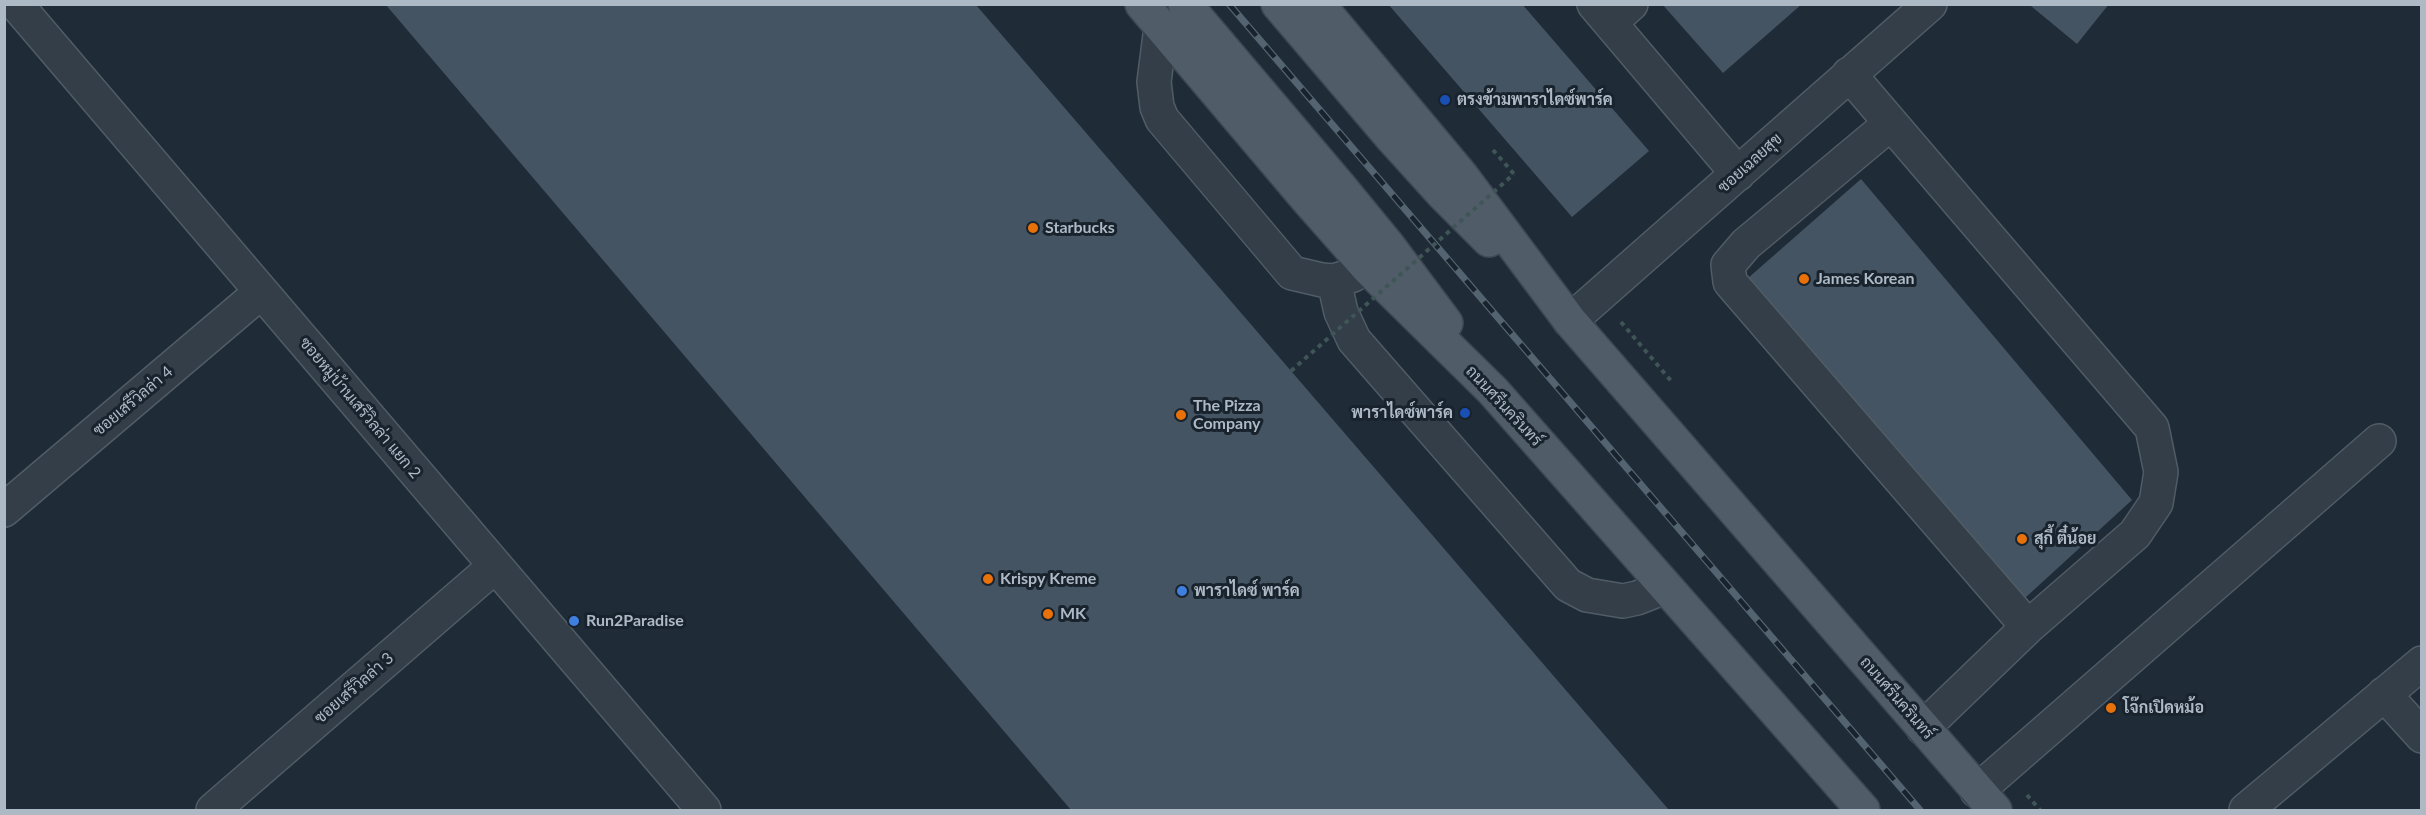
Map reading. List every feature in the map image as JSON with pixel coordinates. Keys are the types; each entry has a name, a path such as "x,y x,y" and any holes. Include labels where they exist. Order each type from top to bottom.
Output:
{"main road":[{"path":"1185,4 1390,249 1493,391"},
{"path":"1278,4 1442,193 1562,311"},
{"name":"ถนนศรีนครินทร์","path":"1318,4 1461,175 1562,311 1986,801"},
{"name":"ถนนศรีนครินทร์","path":"1152,16 1369,269 1493,391 1863,810"}],"street":[{"name":"ซอยหมู่บ้านเสรีวิลล่า แยก 2","path":"16,4 704,810"},
{"path":"1930,5 1944,4"},
{"name":"ซอยเฉลยสุข","path":"1562,311 1738,174 1930,5"},
{"path":"1612,11 1738,174"},
{"path":"1152,16 1154,82 1157,107 1162,119 1292,273 1310,279 1334,280 1369,269"},
{"path":"1849,74 2152,428 2161,472 2156,503 2135,534 2028,627 1923,728"},
{"path":"1891,123 1746,244 1728,265 1730,282 2028,627"},
{"path":"1334,280 1341,312 1354,340 1568,585 1587,595 1623,601 1665,587"},
{"name":"ซอยเสรีวิลล่า 4","path":"4,510 261,292"},
{"path":"1986,801 2379,441"},
{"name":"ซอยเสรีวิลล่า 3","path":"213,810 495,567"},
{"path":"2268,804 2384,694 2421,663"},
{"path":"2384,694 2421,736"}],"path":[{"path":"1291,371 1514,174 1493,150"}],"building":[{"path":"1388,4 1522,4 1649,151 1572,217"},
{"path":"1662,4 1802,4 1723,73"},
{"path":"2032,4 2109,4 2077,44 2031,6"},
{"name":"พาราไดซ์ พาร์ค","path":"386,5 976,5 1669,810 1071,810"},
{"path":"1861,179 2132,500 2025,598 1747,279"}],"railway":[{"path":"1229,4 1920,810"}],"place":[{"name":"ตรงข้ามพาราไดซ์พาร์ค","path":"1445,100"},
{"name":"Starbucks","path":"1033,228"},
{"name":"James Korean","path":"1804,279"},
{"name":"พาราไดซ์พาร์ค","path":"1465,413"},
{"name":"The Pizza Company","path":"1181,415"},
{"name":"สุกี้ ตี๋น้อย","path":"2022,539"},
{"name":"Krispy Kreme","path":"988,579"},
{"name":"พาราไดซ์ พาร์ค","path":"1182,591"},
{"name":"MK","path":"1048,614"},
{"name":"Run2Paradise","path":"574,621"},
{"name":"โจ๊กเปิดหม้อ","path":"2111,708"}]}
